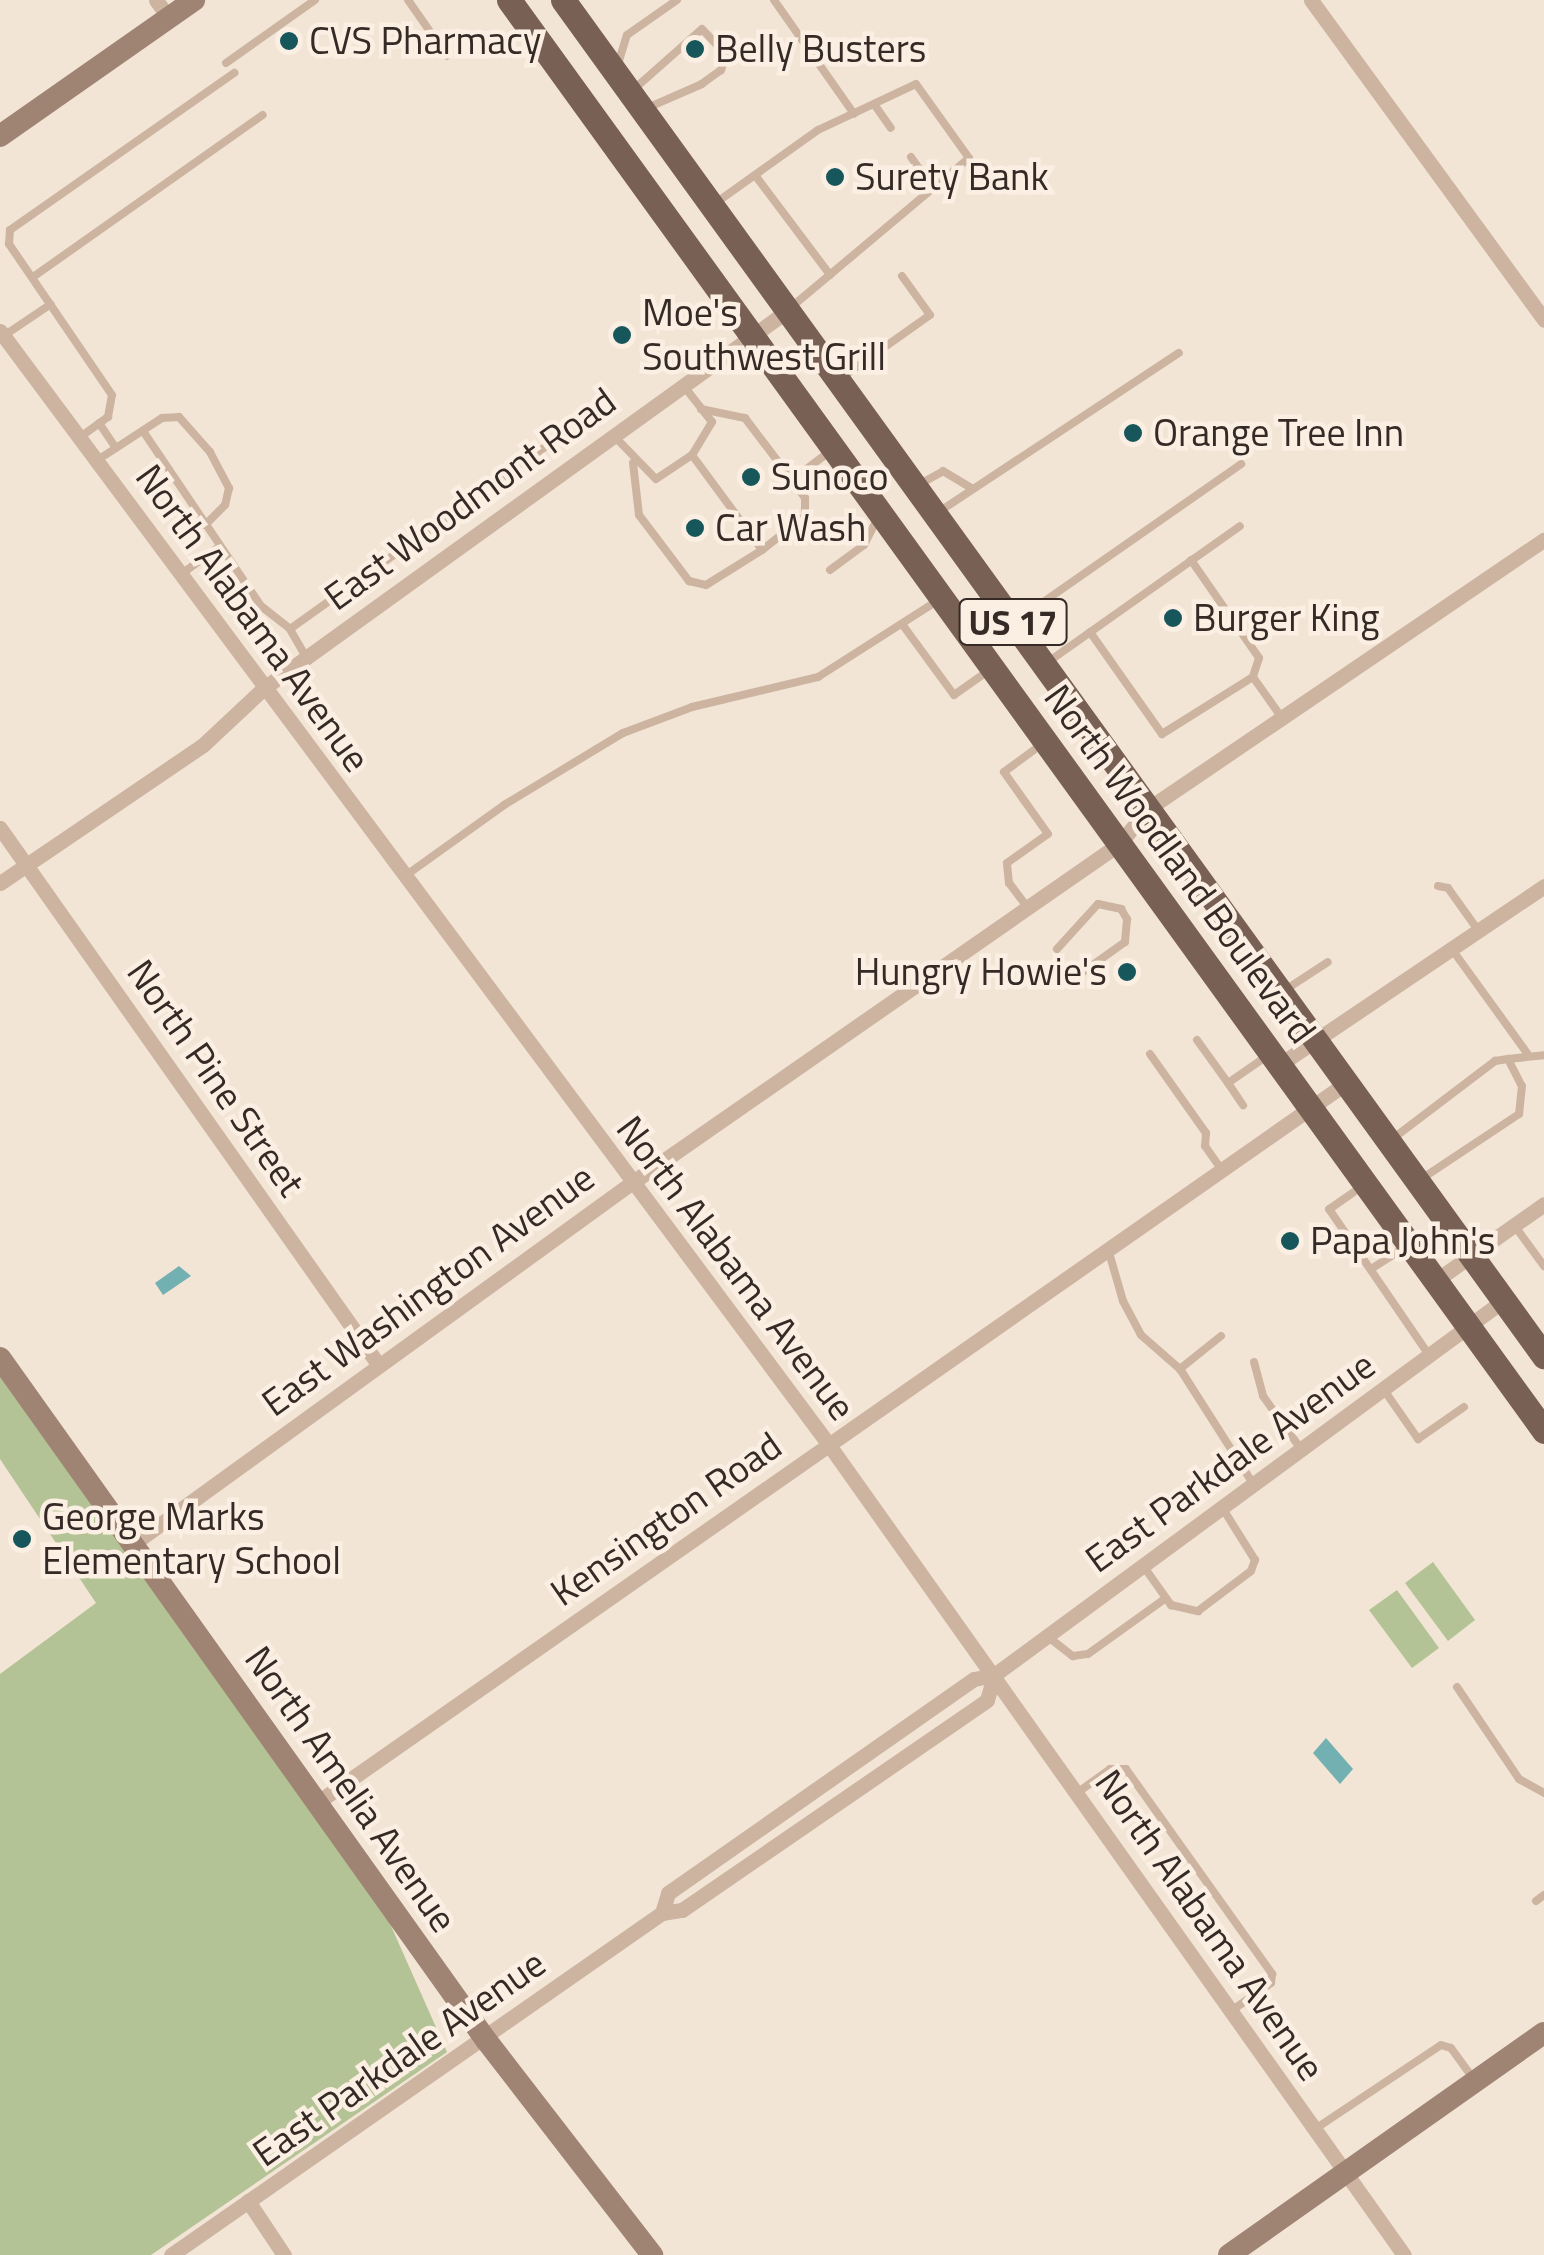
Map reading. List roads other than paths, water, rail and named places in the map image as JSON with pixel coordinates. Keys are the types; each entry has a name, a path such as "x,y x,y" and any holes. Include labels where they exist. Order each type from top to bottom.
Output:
{"main road":[{"path":"0,136 162,9 194,0"},
{"name":"North Woodland Boulevard","path":"509,0 1544,1431"},
{"name":"North Woodland Boulevard","path":"563,0 1544,1356"},
{"name":"North Amelia Avenue","path":"0,1358 486,2040 652,2255"},
{"path":"1229,2255 1544,2033"}],"street":[{"path":"1311,0 1544,320"},
{"name":"East Woodmont Road","path":"0,882 203,746 264,688 787,311"},
{"name":"North Alabama Avenue","path":"2,334 630,1184 829,1445 1404,2255"},
{"name":"East Washington Avenue","path":"133,1544 630,1184 1119,844 1149,808 1544,540"},
{"name":"North Pine Street","path":"0,828 378,1364"},
{"path":"1275,1059 1315,1040 1544,886"},
{"name":"Kensington Road","path":"318,1802 1346,1083"},
{"path":"1435,1281 1544,1204"},
{"name":"East Parkdale Avenue","path":"662,1913 668,1893 974,1679 994,1674 1303,1452 1504,1300"},
{"name":"East Parkdale Avenue","path":"171,2255 486,2040 662,1913 682,1910 986,1700 994,1674"},
{"path":"248,2201 284,2255"}],"lane":[{"path":"226,63 315,0"},
{"path":"408,0 447,56"},
{"path":"629,92 627,35 678,0"},
{"path":"774,0 854,114"},
{"path":"702,29 726,56 721,70 702,84 629,92 702,29"},
{"path":"79,438 108,417 112,394 9,244 10,230 234,73"},
{"path":"711,206 854,114 916,84 969,158 787,311"},
{"path":"874,104 891,128"},
{"path":"32,277 263,115"},
{"path":"912,158 933,188"},
{"path":"755,175 830,275"},
{"path":"838,380 930,315 902,276"},
{"path":"2,334 51,304"},
{"path":"935,515 1179,353"},
{"path":"614,436 633,462 656,479 692,455 712,422 683,385"},
{"path":"633,462 639,516 689,581 706,585 762,550 805,516 805,498 744,418 701,409"},
{"path":"96,461 143,431 178,417 210,452 229,488 225,505 206,525"},
{"path":"99,424 116,448"},
{"path":"143,431 261,606 290,629 306,657"},
{"path":"290,629 555,440"},
{"path":"792,480 832,449"},
{"path":"692,455 762,550"},
{"path":"1014,623 1241,464"},
{"path":"915,487 943,471 971,488"},
{"path":"830,570 864,545 880,514"},
{"path":"1044,665 1240,526"},
{"path":"180,575 220,546"},
{"path":"1090,632 1162,734 1254,676 1259,662 1191,560"},
{"path":"403,877 504,804 623,733 692,707 794,686 941,598"},
{"path":"902,624 954,695 992,668"},
{"path":"1254,676 1282,718"},
{"path":"1028,908 1009,882 1007,863 1048,834 1004,772 1045,742"},
{"path":"1438,886 1448,888 1478,930"},
{"path":"1057,949 1098,904 1110,902 1120,909 1127,920 1125,942 1076,976"},
{"path":"1452,948 1527,1053"},
{"path":"1281,992 1328,962"},
{"path":"1198,1040 1243,1105"},
{"path":"1389,1142 1495,1061 1527,1053 1544,1055"},
{"path":"1150,1054 1206,1133 1205,1146 1222,1170"},
{"path":"1228,1084 1275,1059"},
{"path":"1418,1182 1519,1114 1522,1086 1508,1060"},
{"path":"1365,1184 1329,1209 1430,1356"},
{"path":"1514,1225 1544,1266"},
{"path":"1371,1269 1408,1244"},
{"path":"1108,1250 1122,1302 1141,1335 1180,1370 1255,1486"},
{"path":"1180,1370 1221,1336"},
{"path":"1254,1362 1263,1396 1303,1452"},
{"path":"1384,1390 1418,1439 1464,1408"},
{"path":"1144,1566 1166,1598 1184,1611 1198,1611 1251,1571 1251,1548 1223,1509"},
{"path":"1047,1636 1073,1656 1088,1654 1166,1598"},
{"path":"1457,1687 1519,1780 1544,1793"},
{"path":"1077,1792 1110,1769 1126,1769 1272,1974 1271,1983 1231,2011"},
{"path":"1314,2129 1441,2044 1452,2048 1475,2081"}],"water":[{"path":"179,1266 191,1276 163,1295 155,1283"},
{"path":"1326,1738 1353,1769 1340,1784 1313,1753"}],"place":[{"name":"CVS Pharmacy","path":"289,41"},
{"name":"Belly Busters","path":"695,49"},
{"name":"Surety Bank","path":"835,177"},
{"name":"Moe's Southwest Grill","path":"622,335"},
{"name":"Orange Tree Inn","path":"1133,433"},
{"name":"Sunoco","path":"751,477"},
{"name":"Car Wash","path":"695,528"},
{"name":"Burger King","path":"1173,618"},
{"name":"Hungry Howie's","path":"1127,972"},
{"name":"Papa John's","path":"1290,1241"},
{"name":"George Marks Elementary School","path":"22,1539"}]}
